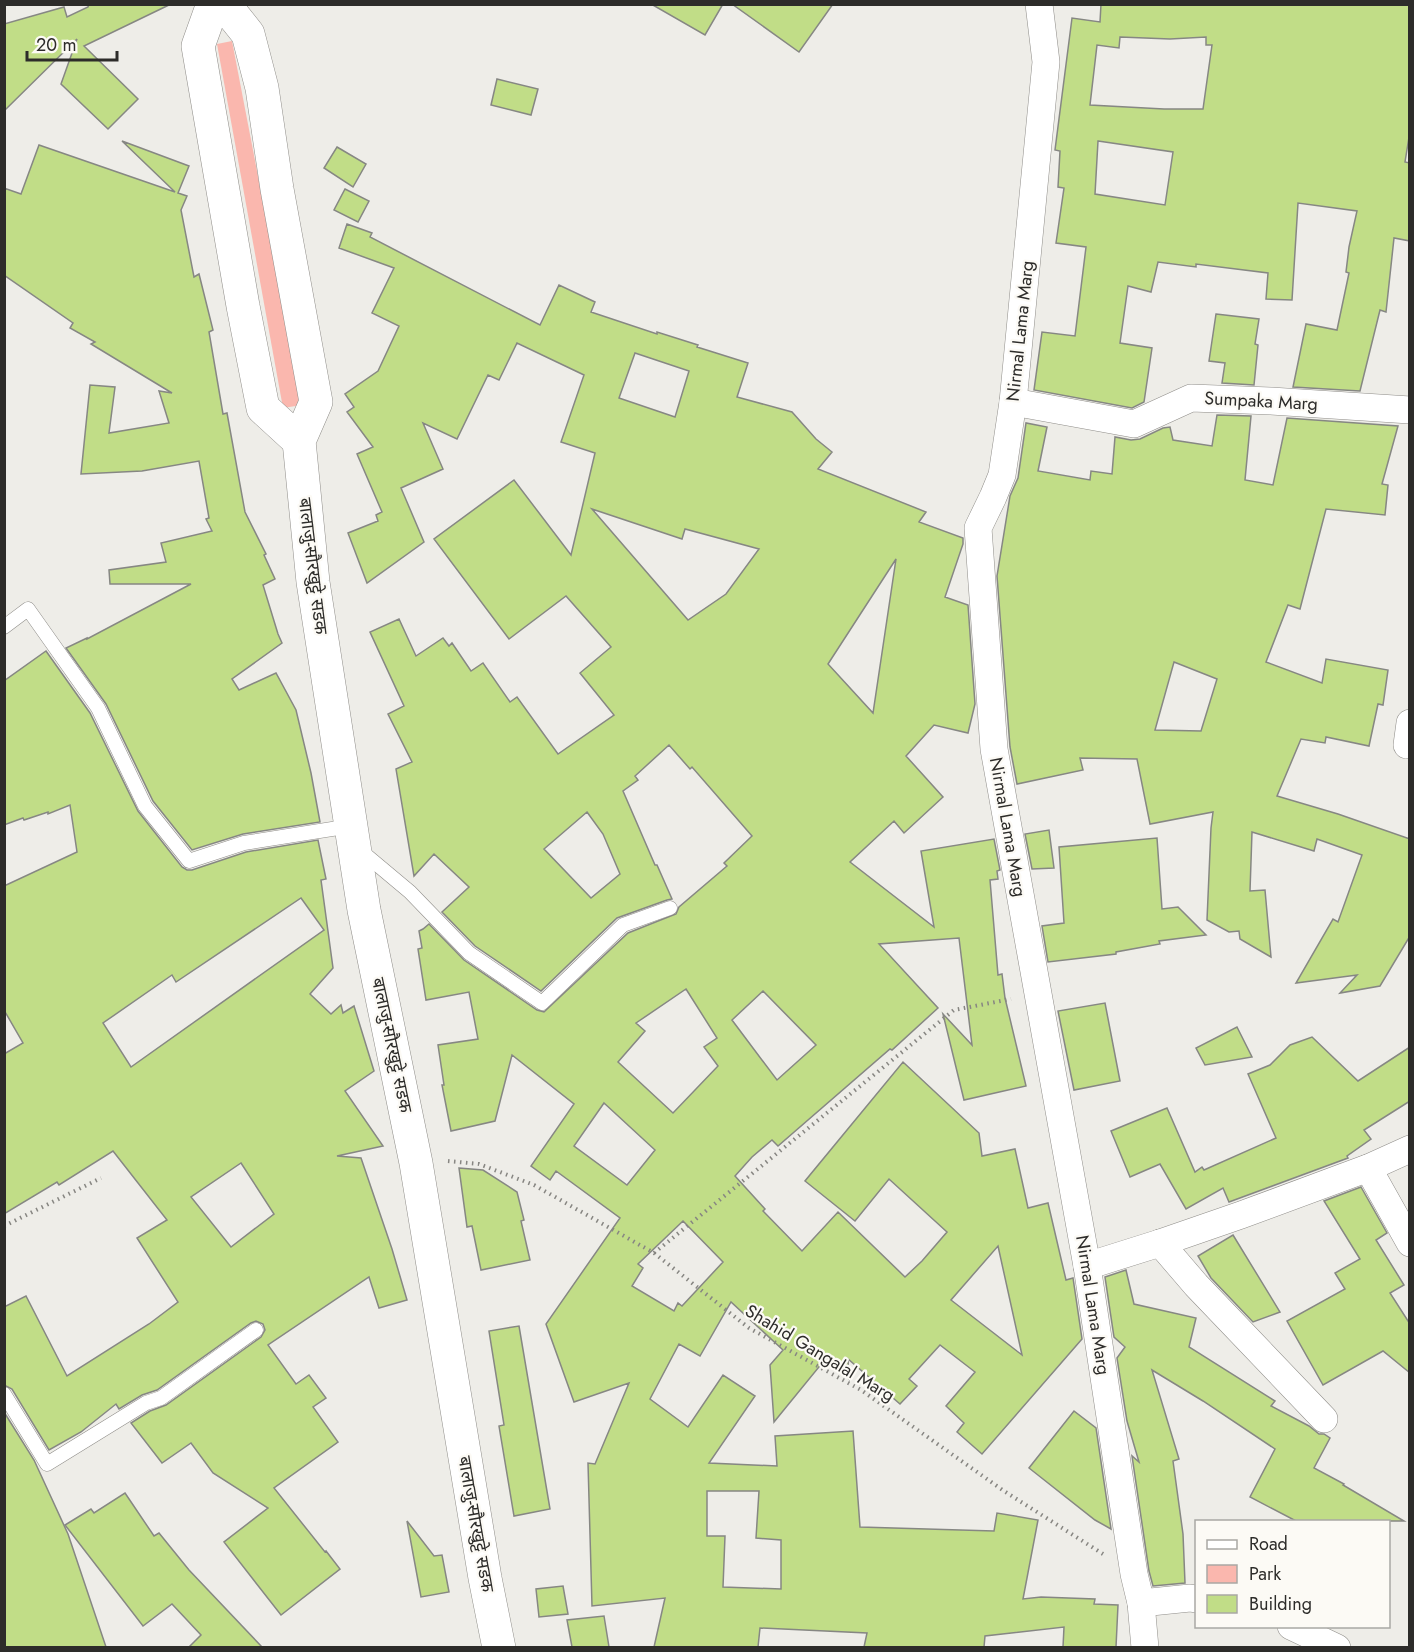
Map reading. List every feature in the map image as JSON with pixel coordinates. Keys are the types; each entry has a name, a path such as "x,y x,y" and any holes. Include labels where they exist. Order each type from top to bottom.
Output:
{"main road":[{"path":"213,4 198,46 245,317 263,408 299,441"},
{"name":"बालाजु-सौरखुट्टे सडक","path":"224,4 248,34 262,88 277,189 316,402 299,441 313,582 367,921 416,1163 498,1647"}],"street":[{"name":"Nirmal Lama Marg","path":"1039,4 1046,62 1013,402 1002,475 978,528 994,749 1087,1266 1134,1574 1141,1603 1145,1647"},
{"name":"Sumpaka Marg","path":"1013,402 1134,424 1191,398 1410,410"},
{"path":"1087,1266 1160,1243 1368,1168 1410,1149"},
{"path":"1368,1168 1410,1243"},
{"path":"1160,1243 1196,1285 1324,1419"},
{"path":"1141,1603 1195,1599"},
{"path":"1295,1628 1337,1647"}],"lane":[{"path":"4,627 28,609 98,708 145,806 189,861 244,843 353,836 469,953 542,1003 623,925 670,908"},
{"path":"4,1394 47,1464 146,1403 161,1398 256,1330"}],"path":[{"path":"654,1253 954,1010 1013,999 1034,971"},
{"name":"Shahid Gangalal Marg","path":"416,1163 454,1160 479,1164 534,1185 654,1253 749,1328 861,1390 1004,1491 1134,1574"},
{"path":"4,1226 102,1178"}],"green space":[{"path":"232,41 302,405 283,408 217,44"}],"building":[{"path":"89,4 171,4 84,46 138,99 108,129 61,84 77,39 4,111 4,24 64,7 67,17 88,7"},
{"path":"651,4 723,4 705,35"},
{"path":"732,4 833,4 799,52"},
{"path":"1101,4 1410,4 1410,131 1405,162 1410,163 1410,241 1394,238 1386,312 1380,310 1360,391 1293,387 1306,324 1337,330 1349,273 1346,272 1349,247 1357,211 1298,203 1292,300 1266,299 1268,273 1158,262 1151,292 1128,286 1120,343 1152,348 1144,402 1132,408 1034,390 1042,332 1075,336 1086,247 1056,243 1064,188 1058,187 1060,151 1055,150 1072,18 1100,22","holes":["1120,37 1170,39 1206,37 1206,45 1212,45 1203,109 1090,105 1097,45 1119,48","1098,141 1173,152 1165,205 1095,194"]},
{"path":"497,79 538,89 531,115 491,105"},
{"path":"122,141 189,166 178,193 187,196 181,210 194,277 199,274 213,330 209,332 223,414 227,413 245,512 266,554 264,555 275,579 263,585 282,643 232,679 239,690 276,673 296,710 320,822 243,834 192,850 153,801 106,704 66,648 191,584 110,584 109,570 166,562 161,543 212,531 206,519 209,518 199,461 142,471 81,474 90,385 115,387 109,433 169,423 159,391 172,393 91,344 95,342 70,328 73,323 4,275 4,188 21,194 39,145 175,192"},
{"path":"337,147 366,164 353,187 324,168"},
{"path":"345,189 369,201 358,222 334,210"},
{"path":"347,224 372,233 370,237 540,325 559,285 595,302 591,312 748,363 737,397 792,412 816,439 832,452 818,469 926,512 919,522 963,538 945,597 968,605 975,704 968,733 934,725 906,756 943,797 904,833 894,821 850,862 934,927 921,851 994,839 1000,870 997,871 998,879 990,880 998,975 1002,974 1005,998 1026,1086 964,1100 943,1014 972,1045 959,938 879,944 938,1008 778,1146 772,1140 735,1176 765,1209 763,1211 802,1251 838,1212 905,1277 947,1232 889,1179 855,1221 805,1181 903,1062 979,1133 982,1156 1015,1149 1028,1208 1048,1203 1066,1280 1073,1278 1082,1339 982,1454 957,1432 964,1423 946,1406 975,1372 940,1345 909,1379 917,1386 900,1404 848,1359 849,1379 827,1357 774,1422 770,1365 783,1350 731,1302 700,1356 679,1344 650,1399 688,1427 723,1375 755,1396 709,1463 777,1466 775,1436 853,1431 860,1527 994,1531 997,1513 1038,1520 1023,1599 1041,1597 1095,1599 1094,1604 1118,1605 1116,1647 1063,1647 1064,1627 985,1636 984,1647 864,1647 867,1633 760,1628 758,1647 654,1647 665,1598 592,1606 588,1463 595,1464 629,1383 574,1402 546,1324 620,1218 556,1171 550,1180 531,1166 574,1104 512,1055 495,1121 451,1131 442,1085 444,1085 438,1045 478,1039 469,992 426,1000 418,949 422,948 419,931 429,924 464,960 537,1010 544,1012 628,933 676,914 679,907 727,866 724,863 752,836 692,767 690,769 669,745 635,776 638,780 623,791 672,899 617,918 541,991 475,946 442,912 469,887 434,854 414,876 396,769 412,762 388,714 404,706 370,632 399,619 416,656 443,638 449,646 452,643 471,671 483,663 510,702 517,697 558,754 614,715 580,673 611,647 566,596 509,639 434,539 514,480 571,555 595,453 561,442 584,375 517,343 499,380 488,375 457,439 423,423 443,469 401,488 424,542 367,583 348,533 378,521 376,515 382,512 357,454 373,447 347,412 354,407 345,394 378,371 399,326 372,313 394,268 339,248","holes":["635,353 689,371 675,417 619,398","592,509 682,539 685,529 759,549 726,594 688,620","896,559 873,713 828,664","587,812 603,834 620,874 591,898 544,849","686,989 717,1038 704,1047 718,1066 673,1113 618,1062 645,1031 636,1023","763,991 816,1045 777,1080 732,1020","604,1103 655,1150 627,1185 574,1146","683,1221 723,1262 682,1306 678,1303 674,1311 632,1286 643,1268 638,1264","998,1246 1022,1355 951,1300","707,1491 759,1491 756,1538 781,1540 781,1589 723,1587 725,1536 707,1536"]},
{"path":"1216,314 1259,319 1255,344 1258,345 1254,385 1222,383 1225,363 1209,361"},
{"path":"1217,415 1251,416 1245,480 1273,485 1287,418 1398,426 1382,484 1388,485 1385,515 1326,509 1300,609 1288,605 1266,662 1322,683 1326,659 1388,670 1383,705 1378,704 1369,746 1326,737 1325,743 1301,739 1277,796 1410,839 1410,936 1380,986 1340,993 1357,975 1296,983 1333,919 1338,922 1362,855 1317,839 1314,851 1252,832 1250,891 1265,890 1271,957 1240,939 1239,931 1229,932 1207,920 1213,812 1150,824 1137,759 1080,758 1083,770 1017,784 1010,747 997,576 1010,496 1018,478 1026,423 1047,427 1038,471 1090,480 1091,471 1112,474 1115,437 1140,439 1170,427 1173,440 1212,446","holes":["1174,662 1217,679 1201,731 1155,730"]},
{"path":"46,651 90,713 138,811 182,867 187,870 246,852 318,840 326,879 321,880 333,968 310,994 331,1014 341,1005 343,1013 354,1006 374,1071 345,1091 383,1146 337,1156 361,1158 407,1300 379,1308 369,1277 268,1345 296,1384 309,1375 326,1398 313,1407 338,1442 274,1488 340,1569 281,1615 224,1542 268,1508 213,1473 191,1443 162,1463 131,1423 150,1411 166,1405 261,1337 265,1330 263,1324 256,1321 251,1323 157,1390 142,1395 119,1409 116,1404 81,1432 49,1450 12,1389 4,1385 4,1307 26,1296 67,1376 149,1324 178,1302 137,1238 167,1220 113,1151 59,1185 57,1182 4,1214 4,1054 23,1043 4,1010 4,886 77,852 70,805 48,814 48,812 24,820 23,818 4,825 4,681","holes":["301,898 324,930 131,1067 103,1023 172,975 176,982","241,1163 274,1214 231,1247 191,1197"]},
{"path":"1049,830 1054,868 1032,869 1025,834"},
{"path":"1157,838 1162,909 1178,907 1206,935 1159,941 1160,944 1116,952 1116,954 1048,962 1042,926 1064,923 1059,847"},
{"path":"1105,1003 1120,1081 1074,1090 1058,1011"},
{"path":"1237,1027 1252,1057 1205,1065 1196,1048"},
{"path":"1312,1037 1358,1081 1410,1047 1410,1101 1364,1130 1371,1139 1347,1156 1348,1158 1229,1202 1223,1188 1186,1209 1160,1164 1130,1177 1111,1131 1167,1108 1195,1172 1202,1167 1204,1170 1276,1138 1248,1074 1270,1065 1290,1045"},
{"path":"459,1168 483,1170 517,1192 530,1260 481,1270 472,1226 467,1227"},
{"path":"1361,1187 1387,1233 1376,1240 1404,1285 1390,1293 1410,1324 1410,1373 1383,1351 1323,1385 1287,1321 1345,1289 1335,1273 1360,1259 1324,1201"},
{"path":"1233,1235 1280,1312 1253,1322 1211,1278 1198,1256"},
{"path":"1126,1270 1134,1304 1196,1318 1189,1347 1275,1401 1271,1406 1330,1438 1314,1468 1404,1521 1294,1520 1250,1497 1275,1449 1152,1370 1179,1459 1173,1461 1183,1534 1185,1583 1153,1586 1132,1456 1139,1462 1127,1421 1117,1358 1125,1347 1114,1337 1105,1277"},
{"path":"519,1326 550,1509 514,1516 499,1426 504,1425 489,1331"},
{"path":"1074,1411 1096,1428 1111,1529 1095,1520 1029,1468"},
{"path":"4,1412 34,1460 68,1534 106,1647 4,1647"},
{"path":"125,1493 154,1536 159,1533 189,1570 262,1647 189,1647 201,1635 172,1604 143,1626 65,1525 91,1509 94,1513"},
{"path":"407,1521 434,1556 442,1555 449,1592 421,1597"},
{"path":"563,1586 568,1614 539,1617 536,1589"},
{"path":"604,1616 609,1647 572,1647 567,1620"}]}
